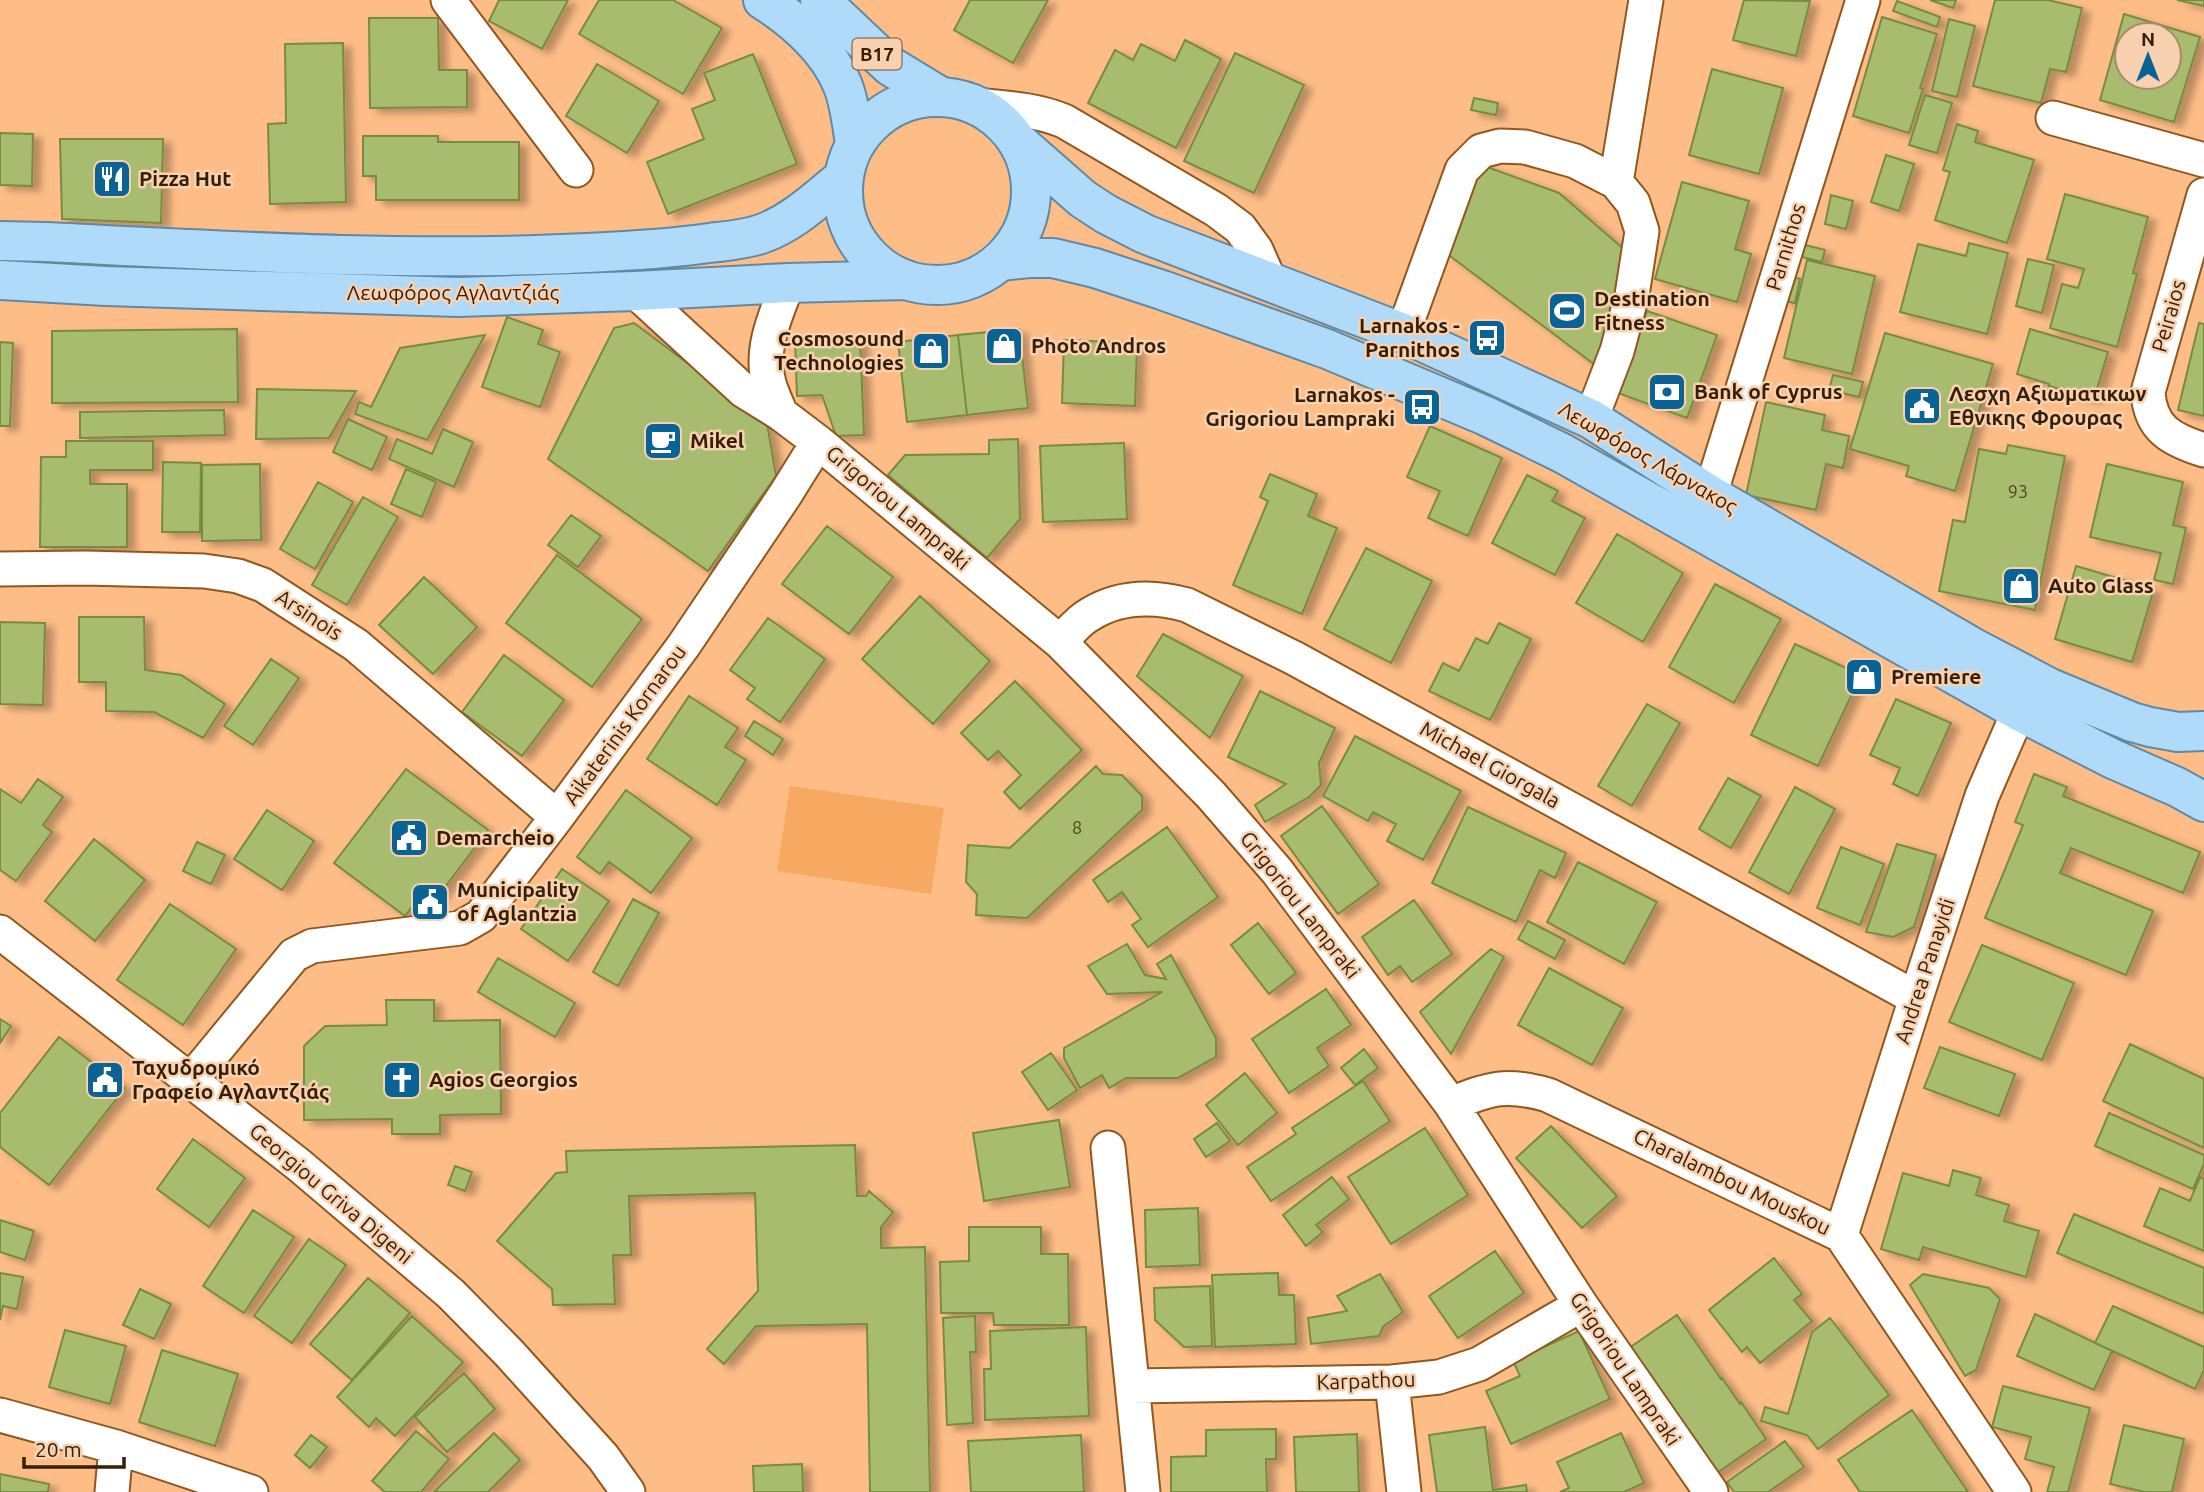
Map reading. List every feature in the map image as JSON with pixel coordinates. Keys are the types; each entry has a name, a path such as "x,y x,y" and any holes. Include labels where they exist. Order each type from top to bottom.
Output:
{"main road":[{"name":"Λεωφόρος Λάρνακος","path":"762,0 794,23 834,67 848,101 849,161 842,196 845,213 858,243 878,265 891,274 922,284 943,285 963,282 983,274 1000,261 1021,234 1032,195 1029,167 1018,142"},
{"name":"Λεωφόρος Λάρνακος","path":"820,0 890,66 1000,121 1018,142 1061,182 1106,214 1145,234 1402,333 1591,419 1710,495 1972,647 2050,688 2150,727 2178,732 2204,730"},
{"path":"849,161 878,118 892,108 908,102 958,101"},
{"name":"Λεωφόρος Αγλαντζιάς","path":"0,241 383,257 538,255 666,249 741,239 769,231 798,215 849,161"},
{"name":"Λεωφόρος Λάρνακος","path":"1000,261 1053,258 1095,268 1327,349 1486,416 1562,453 2019,711 2204,802"},
{"name":"Λεωφόρος Αγλαντζιάς","path":"0,280 458,297 906,280"}],"street":[{"path":"448,0 576,170"},
{"path":"1616,182 1646,0"},
{"name":"Parnithos","path":"1710,495 1863,0"},
{"path":"958,101 1045,113 1216,209 1241,228 1250,239 1271,284"},
{"path":"2053,118 2204,160"},
{"path":"1402,333 1462,170 1480,152 1500,146 1525,146 1575,161 1616,182 1633,203 1642,231 1632,295 1617,351 1591,419"},
{"name":"Peiraios","path":"2204,195 2148,392 2151,412 2163,432 2181,443 2204,450"},
{"path":"781,414 768,382 766,359 768,340 788,283"},
{"name":"Grigoriou Lampraki","path":"635,291 744,391 818,442 1060,642 1211,795 1277,872 1451,1104 1581,1305 1710,1492"},
{"name":"Aikaterinis Kornarou","path":"191,1080 294,955 312,946 460,928 481,916 684,645 818,442"},
{"name":"Arsinois","path":"0,569 204,571 238,576 263,585 356,645 557,817"},
{"name":"Michael Giorgala","path":"1060,642 1088,615 1116,602 1143,598 1187,605 1294,658 1916,998"},
{"name":"Andrea Panayidi","path":"1841,1235 1982,796 2019,711"},
{"name":"Georgiou Griva Digeni","path":"0,932 352,1208 451,1294 509,1353 603,1457 628,1492"},
{"name":"Charalambou Mouskou","path":"1451,1104 1483,1091 1504,1087 1548,1095 1841,1235 2014,1492"},
{"path":"1108,1148 1143,1492"},
{"name":"Karpathou","path":"1133,1386 1392,1382 1439,1377 1471,1367 1581,1305"},
{"path":"1392,1382 1404,1492"},
{"path":"0,1415 117,1447 251,1492"},
{"path":"112,1492 117,1447"}],"shaded area":[{"path":"790,786 944,808 931,894 777,871"}],"building":[{"path":"499,0 568,0 542,49 489,21"},
{"path":"599,0 673,0 722,28 683,94 579,34"},
{"path":"970,0 1048,0 1013,63 954,30"},
{"path":"1744,0 1810,1 1796,56 1733,40"},
{"path":"1930,0 1956,0 1953,8"},
{"path":"1995,0 2048,0 2082,8 2066,72 2050,69 2041,103 1973,86"},
{"path":"2177,0 2204,0 2204,6"},
{"path":"1897,1 1940,17 1937,27 1893,11"},
{"path":"2124,14 2147,21 2122,21"},
{"path":"1882,17 1937,34 1909,133 1853,116"},
{"path":"369,18 438,18 439,70 467,70 467,107 370,108"},
{"path":"1949,19 1975,26 1957,97 1932,91"},
{"path":"2183,32 2200,37 2174,122 2100,100 2113,53 2113,91 2183,91"},
{"path":"1185,40 1221,59 1176,148 1088,103 1115,50 1133,60 1141,44 1175,61"},
{"path":"343,43 346,202 270,204 268,124 286,123 285,44"},
{"path":"1235,53 1304,85 1254,193 1184,161"},
{"path":"753,54 797,164 668,214 647,162 704,139 692,109 715,100 704,73"},
{"path":"597,64 659,101 627,153 566,116"},
{"path":"1712,69 1783,88 1759,174 1689,155"},
{"path":"1925,95 1952,103 1937,153 1909,145"},
{"path":"1474,98 1498,103 1496,115 1471,110"},
{"path":"1957,124 1978,131 1975,142 2034,160 2007,243 1935,220 1950,172 1943,170"},
{"path":"0,133 33,134 32,186 0,185"},
{"path":"363,136 438,136 438,142 519,142 519,200 376,200 376,176 363,176"},
{"name":"Pizza Hut","path":"60,139 163,139 161,223 62,219"},
{"path":"1886,155 1914,164 1899,211 1871,202"},
{"name":"Destination Fitness","path":"1479,164 1559,193 1626,251 1599,368 1446,253"},
{"path":"1682,182 1749,201 1735,249 1751,254 1737,302 1655,279"},
{"path":"2065,194 2148,217 2133,273 2137,274 2117,347 2050,328 2062,284 2078,288 2084,269 2047,259"},
{"path":"1831,195 1853,201 1846,229 1825,224"},
{"path":"1969,243 2008,253 1987,334 1900,312 1918,244 1966,256"},
{"path":"1805,245 1825,250 1822,262 1802,257"},
{"path":"2028,259 2054,265 2042,313 2016,306"},
{"path":"1807,260 1875,276 1852,374 1784,358"},
{"path":"1790,276 1800,279 1795,303 1784,301"},
{"path":"1647,311 1717,335 1687,418 1618,393"},
{"path":"507,317 543,330 538,344 560,352 540,407 482,387"},
{"name":"Mikel","path":"634,323 767,423 776,476 708,571 548,459 614,328"},
{"path":"2199,323 2204,324 2204,416 2178,410"},
{"path":"237,329 238,402 52,403 52,331"},
{"path":"1019,329 1028,408 967,415 958,335"},
{"path":"2030,329 2108,352 2094,399 2017,374"},
{"name":"Λεσχη Αξιωματικων Εθνικης Φρουρας","path":"1885,333 1993,364 1955,491 1906,476 1909,466 1850,449"},
{"path":"485,335 427,440 355,414 359,402 371,407 400,348"},
{"path":"958,335 967,415 907,422 898,342"},
{"path":"860,338 864,435 836,436 822,395 797,396 795,341"},
{"path":"1064,340 1137,343 1135,406 1062,403"},
{"path":"0,342 13,343 10,426 0,426"},
{"path":"1833,375 1863,382 1859,397 1829,390"},
{"path":"257,389 356,391 329,438 256,439"},
{"path":"1766,402 1825,415 1822,430 1849,436 1843,468 1826,464 1816,510 1746,495"},
{"path":"224,410 225,435 80,438 80,412"},
{"path":"348,419 387,437 372,470 333,452"},
{"path":"1430,426 1502,458 1468,536 1428,518 1440,491 1407,477"},
{"path":"443,429 473,442 454,487 389,459 397,439 432,454"},
{"path":"1018,439 1020,519 987,558 888,475 905,455 989,454 989,440"},
{"path":"66,441 153,441 153,470 90,470 90,484 127,484 127,547 40,547 41,457 66,457"},
{"path":"1124,443 1127,519 1043,522 1040,446"},
{"path":"2008,445 2065,456 2035,610 1939,591 1953,520 1965,522 1979,449 2006,454"},
{"path":"163,462 201,463 200,532 162,532"},
{"path":"260,464 261,540 202,541 202,465"},
{"path":"2107,464 2183,482 2173,525 2186,528 2173,584 2154,580 2161,553 2090,537"},
{"path":"406,469 436,482 422,517 391,504"},
{"path":"1270,474 1317,494 1308,516 1337,528 1302,614 1233,585 1268,501 1260,497"},
{"path":"1527,475 1558,491 1552,501 1585,518 1555,575 1492,543"},
{"path":"318,482 353,502 315,569 280,549"},
{"path":"363,497 398,517 347,605 312,585"},
{"path":"571,515 601,536 578,567 548,545"},
{"path":"827,526 893,577 849,634 782,584"},
{"path":"1617,534 1683,573 1643,642 1576,603"},
{"path":"1366,548 1432,581 1391,663 1324,629"},
{"path":"557,555 642,619 592,687 506,623"},
{"path":"2076,566 2154,589 2132,662 2055,639"},
{"path":"424,577 477,627 433,674 379,625"},
{"path":"1715,584 1781,619 1734,703 1669,667"},
{"path":"920,596 990,661 933,724 862,659"},
{"path":"79,617 144,617 145,670 181,675 225,704 203,738 154,712 106,711 106,682 79,682"},
{"path":"768,618 825,659 780,722 747,699 755,688 730,670"},
{"path":"0,622 45,623 43,705 0,704"},
{"path":"1499,623 1531,639 1490,720 1429,691 1443,663 1459,671 1476,638 1488,644"},
{"path":"1163,634 1243,676 1210,738 1137,676"},
{"path":"1795,644 1861,675 1818,766 1751,735"},
{"path":"504,655 564,700 522,756 462,712"},
{"path":"271,659 299,678 253,745 224,726"},
{"path":"1015,681 1082,750 1020,809 1004,792 1021,775 998,751 988,760 961,733"},
{"path":"1260,691 1335,728 1319,763 1321,785 1309,797 1265,822 1255,805 1286,784 1228,757"},
{"path":"689,696 738,728 725,747 746,760 717,805 647,759"},
{"path":"1896,699 1951,723 1918,796 1893,784 1900,768 1870,755"},
{"path":"1647,704 1680,723 1632,806 1598,786"},
{"path":"754,721 783,739 773,755 745,736"},
{"path":"1355,736 1461,791 1423,860 1387,841 1396,824 1373,812 1368,821 1323,796"},
{"path":"1096,766 1103,774 1122,775 1142,796 1142,810 1027,918 976,915 977,894 966,882 968,845 1010,848"},
{"path":"406,769 488,830 430,907 418,899 405,916 334,863"},
{"path":"2034,774 2067,787 2063,796 2200,852 2183,893 2071,848 2060,873 2153,911 2126,975 1985,918 2023,825 2015,822"},
{"path":"1728,778 1761,796 1731,848 1699,829"},
{"path":"38,779 63,797 43,825 52,832 16,881 0,870 0,789 21,803"},
{"path":"1795,787 1835,809 1789,894 1749,872"},
{"path":"626,790 692,838 651,893 609,862 600,874 577,857"},
{"path":"1322,806 1379,884 1338,914 1281,836"},
{"path":"1468,807 1566,853 1555,878 1540,870 1516,922 1432,883"},
{"path":"267,810 314,841 282,890 234,859"},
{"path":"1167,827 1218,897 1148,947 1132,925 1141,919 1122,892 1108,902 1093,880"},
{"path":"94,839 145,880 95,941 45,901"},
{"path":"197,842 225,855 211,884 183,871"},
{"path":"1897,844 1936,855 1914,927 1893,937 1866,932"},
{"path":"1841,847 1884,864 1860,925 1817,908"},
{"path":"1578,862 1657,902 1624,964 1547,922"},
{"path":"562,869 609,901 568,961 521,929"},
{"path":"633,899 659,913 618,986 593,972"},
{"path":"1414,900 1452,954 1412,982 1400,966 1388,975 1362,937"},
{"path":"170,904 236,949 183,1025 117,980"},
{"path":"1528,921 1565,940 1555,959 1518,939"},
{"path":"1258,923 1296,973 1269,994 1231,945"},
{"path":"1127,944 1145,975 1166,979 1157,964 1171,955 1216,1038 1216,1057 1178,1078 1126,1078 1109,1088 1102,1075 1080,1088 1064,1058 1064,1048 1162,992 1107,994 1088,966"},
{"path":"1982,945 2074,983 2042,1060 1949,1022"},
{"path":"1491,949 1504,957 1451,1054 1420,1012"},
{"path":"498,958 575,1003 555,1037 478,992"},
{"path":"1549,968 1623,1008 1592,1065 1518,1025"},
{"path":"1326,989 1351,1025 1317,1048 1329,1066 1289,1093 1252,1039"},
{"name":"Agios Georgios","path":"386,1000 434,1000 434,1021 500,1020 501,1114 440,1115 440,1134 392,1134 392,1119 304,1120 304,1046 325,1026 387,1025"},
{"path":"0,1019 11,1026 0,1043"},
{"path":"59,1037 125,1088 49,1185 0,1147 0,1113"},
{"path":"2130,1044 2204,1079 2204,1148 2103,1101"},
{"path":"1940,1047 2015,1074 1999,1116 1924,1088"},
{"path":"1364,1049 1378,1068 1355,1085 1341,1068"},
{"path":"1051,1053 1077,1090 1048,1110 1022,1072"},
{"path":"1245,1073 1277,1113 1238,1145 1206,1105"},
{"path":"1363,1081 1390,1121 1271,1201 1247,1167 1296,1134 1292,1128"},
{"path":"2109,1113 2204,1155 2204,1164 2193,1189 2095,1146"},
{"path":"1059,1120 1070,1187 984,1201 973,1133"},
{"path":"1217,1123 1230,1141 1206,1157 1194,1139"},
{"path":"1551,1126 1617,1196 1582,1228 1516,1158"},
{"path":"1425,1128 1468,1195 1391,1244 1348,1177"},
{"path":"193,1139 245,1178 209,1227 157,1189"},
{"path":"855,1145 857,1196 866,1196 869,1191 893,1212 881,1227 881,1248 925,1247 930,1492 870,1492 867,1324 756,1326 724,1364 707,1349 758,1291 755,1193 629,1196 631,1255 613,1255 615,1304 553,1305 552,1289 497,1241 556,1173 567,1172 566,1151"},
{"path":"455,1166 472,1172 465,1191 448,1185"},
{"path":"1953,1170 1981,1178 1976,1195 2009,1205 2004,1221 2039,1231 2026,1277 1923,1247 1919,1260 1881,1249 1903,1173 1949,1186"},
{"path":"1332,1177 1349,1199 1316,1225 1323,1232 1306,1246 1283,1215"},
{"path":"2200,1177 2204,1179 2204,1251 2144,1226 2160,1188 2190,1201"},
{"path":"1198,1208 1200,1265 1146,1267 1145,1210"},
{"path":"253,1210 294,1237 244,1313 203,1286"},
{"path":"2074,1214 2204,1268 2204,1314 2057,1253"},
{"path":"0,1220 34,1231 25,1260 0,1252"},
{"path":"969,1227 1041,1227 1041,1254 1068,1254 1069,1325 994,1325 993,1313 941,1313 940,1262 969,1261"},
{"path":"309,1239 346,1265 292,1343 254,1316"},
{"path":"1495,1251 1524,1293 1458,1338 1429,1296"},
{"path":"1774,1258 1802,1294 1794,1300 1812,1321 1760,1363 1747,1347 1742,1352 1709,1310"},
{"path":"0,1273 23,1277 17,1309 3,1306 0,1320"},
{"path":"1278,1273 1279,1295 1294,1295 1296,1344 1215,1347 1212,1275"},
{"path":"1380,1274 1403,1312 1383,1327 1379,1336 1311,1344 1308,1318 1347,1311 1337,1296"},
{"path":"1923,1274 1989,1288 2000,1299 1976,1370 1965,1376 1910,1285"},
{"path":"368,1278 410,1313 352,1380 310,1344"},
{"path":"1210,1286 1212,1346 1184,1347 1155,1320 1154,1288"},
{"path":"140,1289 171,1304 154,1339 123,1325"},
{"path":"2113,1306 2204,1347 2204,1370 2195,1389 2095,1343"},
{"path":"2035,1314 2112,1351 2094,1390 2017,1356"},
{"path":"1677,1315 1766,1439 1708,1479 1622,1353"},
{"path":"412,1316 463,1362 395,1436 376,1418 369,1427 337,1397"},
{"path":"975,1316 976,1352 970,1352 973,1423 947,1425 943,1318"},
{"path":"1830,1318 1889,1395 1818,1449 1807,1435 1761,1421 1765,1407 1788,1414 1812,1332"},
{"path":"1086,1327 1089,1416 985,1420 984,1369 991,1369 990,1331"},
{"path":"65,1330 126,1346 110,1404 49,1387"},
{"path":"1579,1331 1610,1399 1511,1444 1486,1391 1520,1376 1513,1361"},
{"path":"162,1350 238,1374 215,1446 139,1422"},
{"path":"464,1373 495,1409 447,1452 415,1417"},
{"path":"2003,1386 2090,1408 2068,1492 2047,1492 2054,1467 2025,1459 2031,1437 1992,1427"},
{"path":"1912,1410 1968,1492 1860,1492 1838,1460"},
{"path":"2124,1425 2184,1439 2172,1492 2145,1492 2110,1484"},
{"path":"1485,1427 1493,1490 1526,1485 1527,1492 1437,1492 1429,1435"},
{"path":"1276,1429 1276,1459 1266,1459 1267,1492 1171,1492 1171,1457 1206,1456 1206,1430"},
{"path":"416,1431 449,1459 421,1492 385,1492 372,1481"},
{"path":"494,1433 520,1460 488,1492 434,1492"},
{"path":"1621,1433 1644,1483 1624,1492 1560,1492 1569,1488 1557,1462"},
{"path":"1357,1434 1359,1492 1296,1492 1294,1437"},
{"path":"311,1435 327,1447 310,1468 295,1455"},
{"path":"1081,1435 1084,1492 971,1492 968,1441"},
{"path":"1785,1441 1804,1467 1768,1492 1734,1492 1727,1482"},
{"path":"802,1464 803,1492 754,1492 753,1466"},
{"path":"0,1474 49,1484 48,1492 0,1492"}],"place":[{"name":"Pizza Hut","path":"112,179"},
{"name":"Destination Fitness","path":"1567,311"},
{"name":"Larnakos - Parnithos","path":"1487,338"},
{"name":"Photo Andros","path":"1004,346"},
{"name":"Cosmosound Technologies","path":"931,351"},
{"name":"Bank of Cyprus","path":"1667,392"},
{"name":"Λεσχη Αξιωματικων Εθνικης Φρουρας","path":"1922,406"},
{"name":"Larnakos - Grigoriou Lampraki","path":"1422,407"},
{"name":"Mikel","path":"663,441"},
{"name":"Auto Glass","path":"2021,586"},
{"name":"Premiere","path":"1864,677"},
{"name":"Demarcheio","path":"409,838"},
{"name":"Municipality of Aglantzia","path":"430,902"},
{"name":"Ταχυδρομικό Γραφείο Αγλαντζιάς","path":"105,1080"},
{"name":"Agios Georgios","path":"402,1080"}]}
